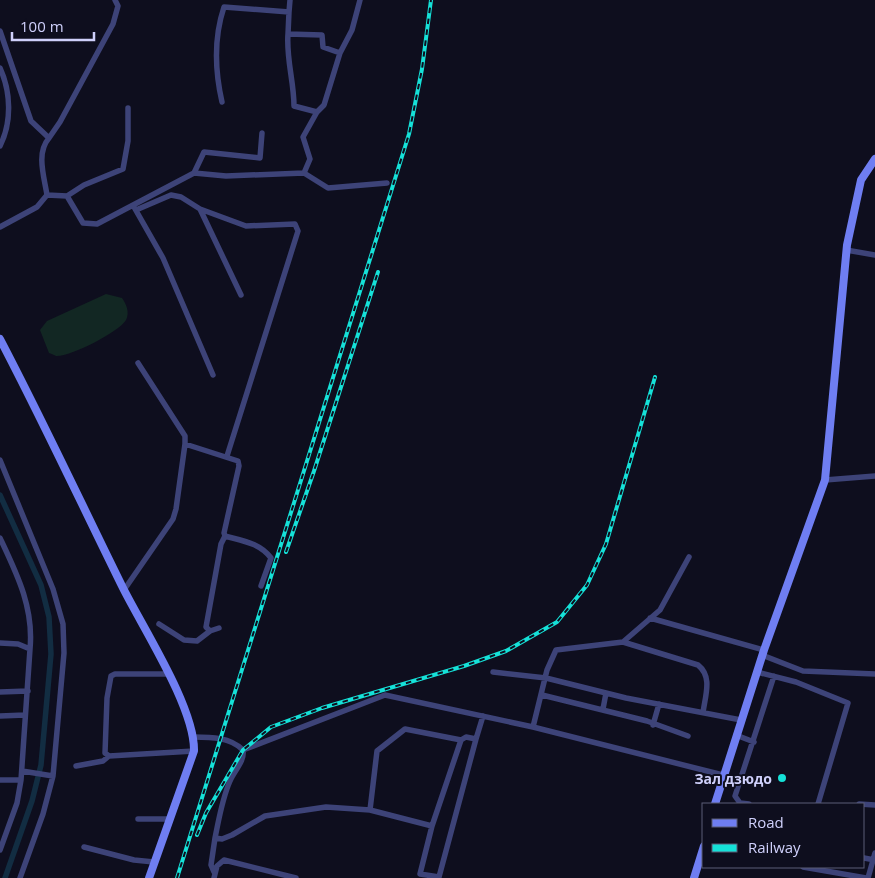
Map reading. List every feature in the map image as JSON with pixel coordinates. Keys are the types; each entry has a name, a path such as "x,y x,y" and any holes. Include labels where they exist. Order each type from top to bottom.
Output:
{"main road":[{"path":"715,803 763,653 825,480 846,250 862,180 875,159"},
{"path":"0,339 124,590 169,674 194,737 194,751 148,878"},
{"path":"694,878 702,852"}],"street":[{"path":"0,227 37,207 47,195 42,160 43,145 60,122 113,24 118,6 115,0"},
{"path":"290,0 287,52 294,83 294,106 317,112"},
{"path":"304,173 310,159 303,137 317,112 324,105 340,53 352,30 360,0"},
{"path":"222,102 217,79 219,24 224,7 289,12"},
{"path":"0,31 31,121 49,138"},
{"path":"288,34 322,35 323,47 340,53"},
{"path":"0,68 5,80 10,114 0,146"},
{"path":"47,195 67,196 84,185 123,169 128,141 128,108"},
{"path":"134,208 194,172 204,152 260,158 262,133"},
{"path":"194,172 226,176 304,173 328,188 387,183"},
{"path":"67,196 83,223 97,224 171,195 181,197 200,209 246,226 295,224 298,231 227,456"},
{"path":"134,208 163,258 213,375"},
{"path":"200,209 241,295"},
{"path":"846,250 875,255"},
{"path":"124,590 173,519 185,444 185,436 138,363"},
{"path":"185,444 227,456 238,461 239,466 225,536 220,544 206,627 210,631"},
{"path":"0,460 54,589 63,624 64,653 51,776 43,814 20,878"},
{"path":"825,480 875,476"},
{"path":"225,536 265,549 271,558 261,586"},
{"path":"0,539 16,570 28,604 30,649 25,716 24,772 17,803 0,850"},
{"path":"623,642 660,610 689,557"},
{"path":"650,618 763,653 802,670 875,674"},
{"path":"159,624 184,640 197,641 210,631 219,628"},
{"path":"533,727 546,678 556,650 623,642 698,665 704,671 707,679 703,713"},
{"path":"0,644 18,644 30,649"},
{"path":"493,672 546,678 606,693 741,720"},
{"path":"757,672 796,682 848,703 818,803"},
{"path":"109,756 106,753 107,698 111,676 115,674 169,674"},
{"path":"740,803 735,796 774,676"},
{"path":"0,692 28,691"},
{"path":"603,709 606,693"},
{"path":"243,750 385,695 533,727 723,775"},
{"path":"542,695 603,709 688,736"},
{"path":"653,725 659,704"},
{"path":"0,716 25,716"},
{"path":"461,740 432,826 420,874 426,877 439,876 483,716"},
{"path":"370,810 378,751 405,729 461,740 466,737 476,739"},
{"path":"736,735 754,742"},
{"path":"194,737 220,738 238,745 243,750"},
{"path":"214,875 210,865 225,793 230,780 242,760 243,750"},
{"path":"76,766 103,761 109,756 194,751"},
{"path":"24,772 51,776"},
{"path":"0,780 21,780"},
{"path":"215,838 222,839 232,835 265,816 326,807 370,810 432,826"},
{"path":"138,819 170,819"},
{"path":"84,847 134,860 154,862"},
{"path":"817,868 867,878 875,857"},
{"path":"214,875 217,866 224,860 296,878"}],"green space":[{"path":"106,294 122,298 125,303 128,314 122,325 104,337 72,352 56,356 49,353 40,330 47,321"}],"waterway":[{"path":"0,495 41,585 49,617 51,654 41,765 32,801 5,878"}],"railway":[{"path":"177,878 409,134 422,69 431,0"},
{"path":"286,552 378,272"},
{"path":"197,835 206,813 243,750 271,727 322,708 464,666 506,651 557,622 587,585 606,544 655,377"}],"place":[{"name":"Зал дзюдо","path":"782,778"}]}
